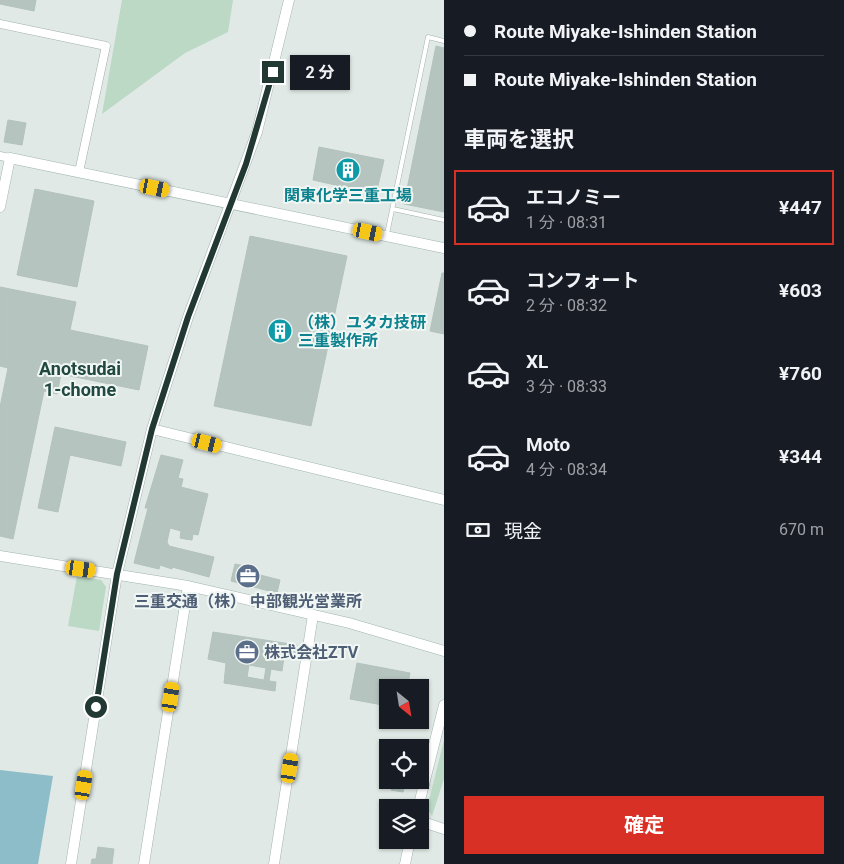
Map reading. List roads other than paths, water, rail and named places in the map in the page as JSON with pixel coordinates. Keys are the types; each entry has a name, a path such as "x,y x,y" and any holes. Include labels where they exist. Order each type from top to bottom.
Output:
{"street":[{"path":"71,864 117,574 152,429 188,317 232,204 268,90 289,0"},
{"path":"0,24 106,46 79,172"},
{"path":"0,208 5,157 444,248"},
{"path":"152,429 444,500"},
{"path":"0,556 188,586 349,623 444,651"},
{"path":"144,864 188,586"},
{"path":"274,864 314,615"},
{"path":"420,799 444,705"},
{"path":"429,824 444,829"},
{"path":"405,864 408,849"}],"lane":[{"path":"387,236 428,37 444,41"},
{"path":"393,209 444,220"}],"water":[{"path":"0,770 53,776 38,864 0,864"}],"place":[{"name":"関東化学三重工場","path":"348,170"},
{"name":"（株）ユタカ技研 三重製作所","path":"280,331"},
{"name":"三重交通（株） 中部観光営業所","path":"248,576"},
{"name":"株式会社ZTV","path":"247,652"}],"district":[{"name":"Anotsudai 1-chome","path":"80,379"}]}
